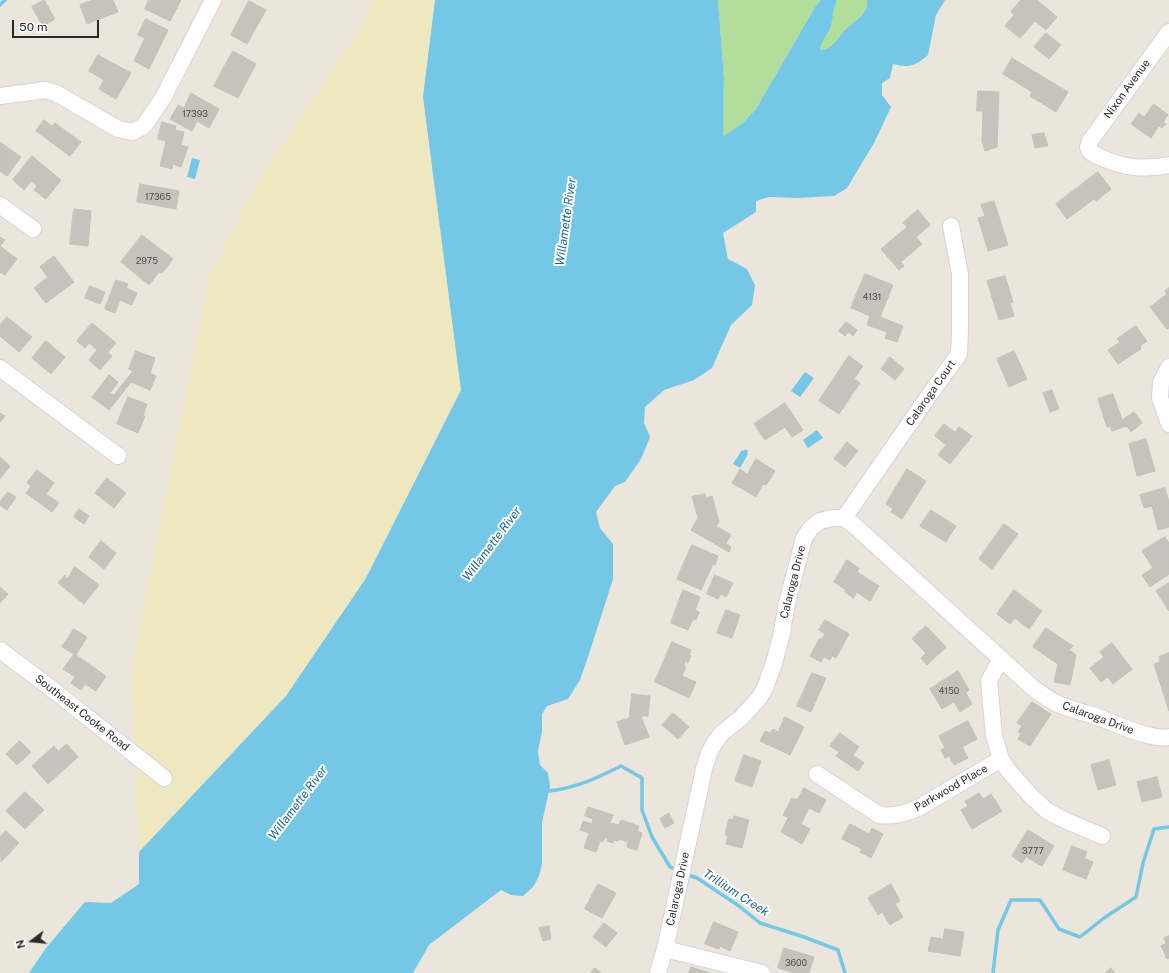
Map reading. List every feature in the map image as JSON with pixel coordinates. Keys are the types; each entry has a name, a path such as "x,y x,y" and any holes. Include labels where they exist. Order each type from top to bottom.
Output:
{"street":[{"path":"0,96 45,90 56,93 118,129 132,132 144,126 162,98 213,0"},
{"name":"Nixon Avenue","path":"1169,32 1090,140 1088,147 1092,153 1123,166 1142,168 1169,165"},
{"path":"0,205 33,229"},
{"name":"Calaroga Court","path":"844,518 959,354 960,274 951,226"},
{"path":"1169,367 1161,382 1160,398 1169,424"},
{"path":"0,368 118,456"},
{"name":"Calaroga Drive","path":"658,973 665,949 704,768 709,753 722,733 741,718 759,698 765,688 779,643 787,603 804,538 811,528 820,521 832,518 844,518 855,526 1033,688 1056,703 1071,710 1091,715 1140,733 1164,738 1169,737"},
{"name":"Southeast Cooke Road","path":"0,650 54,690 164,778"},
{"path":"1001,658 989,681 994,736 1001,759 1008,770 1030,795 1046,810 1062,819 1102,836"},
{"name":"Parkwood Place","path":"817,774 879,815 890,817 910,812 920,807 1001,759"},
{"path":"665,949 762,973"}],"green space":[{"path":"718,0 821,0 815,7 756,109 743,123 723,136 724,78"},
{"path":"837,0 867,0 867,7 858,19 845,30 836,42 829,48 819,50 821,42 828,33 831,24 832,11"}],"sand":[{"path":"372,0 435,0 423,97 461,390 366,578 286,696 139,852 131,674 208,280 254,188 358,32"}],"water":[{"name":"Willamette River","path":"435,0 718,0 724,78 723,136 743,123 756,109 815,7 821,0 837,0 831,26 820,50 829,48 848,27 860,17 867,8 867,0 945,0 936,15 928,55 916,64 904,66 893,64 890,78 882,83 882,95 891,107 874,143 847,188 834,196 798,198 769,197 756,201 756,212 723,233 728,259 747,269 755,285 752,305 731,325 712,368 694,380 664,390 645,407 644,423 650,437 641,459 625,482 615,486 596,512 600,528 613,544 613,579 580,680 568,699 547,706 542,714 542,732 538,751 540,765 548,773 550,786 542,823 542,864 539,876 533,887 523,896 511,895 501,890 429,945 413,973 29,973 46,948 85,902 111,903 139,884 139,852 286,696 366,578 461,390 423,97"},
{"path":"192,158 200,160 195,179 187,177"},
{"path":"805,372 814,378 800,397 791,391"},
{"path":"817,430 823,438 808,448 803,440"},
{"path":"745,449 748,451 748,454 740,468 733,464 742,450 744,451"}],"building":[{"path":"44,0 55,19 43,26 32,7"},
{"path":"93,0 113,0 118,12 87,24 80,5"},
{"path":"149,0 181,0 170,21 145,9"},
{"path":"1021,0 1037,0 1057,17 1046,30 1035,21 1020,38 1005,26 1014,15 1011,12"},
{"path":"249,1 266,10 247,44 231,35"},
{"path":"146,19 168,30 149,69 134,61 145,38 138,35"},
{"path":"1046,33 1061,45 1049,59 1034,47"},
{"path":"233,51 256,64 238,98 214,86"},
{"path":"98,55 131,73 116,99 99,89 104,80 89,71"},
{"path":"1012,58 1068,92 1056,112 1030,96 1032,92 1003,74"},
{"path":"978,91 999,92 997,147 985,151 982,141 983,111 977,111"},
{"path":"191,93 219,109 209,128 197,121 192,131 170,119 178,105 184,108"},
{"path":"1154,104 1168,115 1163,122 1166,124 1162,128 1159,126 1151,138 1131,124 1139,113 1144,117"},
{"path":"44,120 52,126 55,123 81,142 70,156 36,131"},
{"path":"162,122 176,126 175,130 184,132 181,145 188,147 181,167 173,164 172,169 160,166 166,141 158,139"},
{"path":"1044,133 1048,146 1035,148 1032,135"},
{"path":"0,142 21,157 7,176 0,171"},
{"path":"32,156 61,180 46,199 34,190 37,186 31,181 24,190 13,180"},
{"path":"1098,172 1111,189 1096,201 1094,199 1067,219 1056,204"},
{"path":"140,184 179,191 176,209 137,202"},
{"path":"994,201 1008,245 988,251 978,218 985,216 981,205"},
{"path":"74,209 91,211 88,246 70,244"},
{"path":"918,210 930,225 916,237 922,244 901,262 904,266 899,270 881,249 907,227 903,223"},
{"path":"142,235 173,259 162,273 159,272 149,285 121,262"},
{"path":"0,237 5,240 0,246"},
{"path":"0,246 17,259 5,275 0,272"},
{"path":"54,256 74,282 46,303 34,288 48,277 40,267"},
{"path":"865,274 893,285 880,317 903,326 897,342 885,338 887,332 867,325 870,316 851,308"},
{"path":"1005,276 1013,302 1010,303 1014,316 999,320 987,281"},
{"path":"116,280 128,284 126,288 137,293 132,305 120,300 115,313 105,309"},
{"path":"90,286 105,292 100,304 85,298"},
{"path":"1169,288 1169,328 1167,329 1150,307 1167,294 1165,291"},
{"path":"7,317 32,337 19,352 0,336 0,325"},
{"path":"846,322 857,330 853,336 848,332 845,336 839,331"},
{"path":"92,323 116,343 108,352 112,356 100,370 89,360 97,350 89,343 85,348 77,341"},
{"path":"1136,326 1147,341 1140,346 1141,349 1118,364 1108,350 1120,342 1117,339"},
{"path":"46,341 65,357 51,374 32,358"},
{"path":"136,351 155,358 150,373 156,376 150,390 131,382 109,410 92,397 109,375 118,382 110,393 114,395 133,371 129,369"},
{"path":"1014,351 1027,379 1009,387 997,359"},
{"path":"849,356 863,366 854,379 860,383 839,414 819,401"},
{"path":"890,357 904,369 895,380 881,369"},
{"path":"1052,390 1059,409 1050,412 1043,393"},
{"path":"1113,394 1122,420 1134,412 1142,423 1131,432 1127,426 1112,431 1110,426 1107,427 1098,399"},
{"path":"128,397 147,404 143,416 145,416 138,433 117,424"},
{"path":"785,403 803,430 792,437 785,427 765,440 754,424"},
{"path":"0,413 5,416 0,422"},
{"path":"944,424 955,432 959,427 972,436 950,464 938,455 946,445 935,436"},
{"path":"1146,439 1155,471 1137,476 1129,444"},
{"path":"847,442 858,451 845,467 834,459"},
{"path":"0,457 10,466 0,479"},
{"path":"756,459 775,471 766,485 763,484 756,497 732,483 740,469 747,474"},
{"path":"907,469 926,481 902,519 891,512 893,509 886,504"},
{"path":"37,470 54,483 46,494 59,503 52,512 26,493 31,486 27,483"},
{"path":"107,478 126,493 114,508 95,493"},
{"path":"1165,488 1169,502 1169,527 1158,530 1152,506 1144,508 1140,495"},
{"path":"8,492 16,497 7,510 0,505 0,502"},
{"path":"705,494 706,498 712,496 719,522 716,526 731,535 726,543 731,547 729,552 691,530 698,518 692,497"},
{"path":"79,509 89,516 84,524 74,517"},
{"path":"931,510 956,526 946,542 920,526"},
{"path":"1004,524 1018,534 992,569 979,559"},
{"path":"1165,537 1169,543 1169,574 1150,587 1142,575 1153,568 1142,551"},
{"path":"101,541 116,553 104,569 89,557"},
{"path":"692,545 718,556 715,565 713,564 701,590 677,579"},
{"path":"847,560 859,568 857,572 879,586 870,601 857,592 853,598 845,592 846,590 834,582"},
{"path":"75,567 99,585 84,604 58,583 65,575 67,579"},
{"path":"715,575 733,583 726,597 721,594 718,599 707,594"},
{"path":"1169,583 1169,611 1156,591"},
{"path":"0,587 8,594 0,603"},
{"path":"683,590 700,597 695,610 699,612 696,620 693,619 688,630 671,623"},
{"path":"1014,590 1042,611 1029,629 1015,618 1010,624 997,614"},
{"path":"726,610 740,615 732,638 717,633"},
{"path":"825,620 849,634 836,658 832,656 830,660 824,657 821,662 810,656 820,638 822,639 825,634 819,630"},
{"path":"926,626 946,647 927,665 921,658 926,653 912,639"},
{"path":"1046,628 1073,646 1069,650 1076,655 1070,685 1054,682 1058,664 1033,647"},
{"path":"74,629 87,637 76,655 106,676 96,691 85,684 81,690 71,683 75,677 63,669 74,654 62,647"},
{"path":"672,642 691,650 689,655 691,656 688,663 685,661 684,665 686,667 682,676 696,682 689,698 655,682"},
{"path":"1112,643 1132,669 1113,684 1108,677 1101,682 1090,668 1104,657 1100,652"},
{"path":"1169,653 1169,711 1154,664 1160,662 1159,657"},
{"path":"958,671 969,690 966,693 972,704 960,712 954,702 942,709 930,689"},
{"path":"812,673 826,678 811,712 797,706"},
{"path":"632,694 650,696 648,716 641,716 649,737 625,745 617,722 629,718"},
{"path":"1032,702 1051,714 1030,746 1018,739 1021,734 1018,732 1022,726 1017,723"},
{"path":"673,713 689,727 678,739 662,725"},
{"path":"785,717 804,727 790,755 760,741 765,731 770,733 773,729 778,732"},
{"path":"968,721 977,739 962,747 968,758 954,765 949,756 945,758 941,750 945,748 939,736"},
{"path":"840,733 859,747 853,755 864,763 858,771 836,756 839,752 830,746"},
{"path":"20,741 31,752 17,765 6,754"},
{"path":"67,744 78,757 48,784 32,766 54,746 58,751"},
{"path":"744,755 761,761 752,787 735,781"},
{"path":"1109,760 1116,785 1098,790 1091,765"},
{"path":"1157,777 1162,797 1142,802 1137,782"},
{"path":"804,788 826,800 819,813 809,808 801,824 810,829 802,844 781,832 788,818 783,815 792,798 797,800"},
{"path":"25,792 44,810 25,829 6,811"},
{"path":"979,793 983,799 991,794 1002,811 972,829 961,810 968,806 965,802"},
{"path":"588,807 613,815 610,823 619,825 621,820 639,826 637,831 642,833 637,850 627,847 628,842 619,839 618,841 614,840 613,843 607,841 608,838 605,837 603,842 600,841 596,852 584,848 589,833 580,830 583,821 592,824 593,819 585,816"},
{"path":"669,813 674,823 665,828 660,819"},
{"path":"734,816 749,820 742,848 726,844 728,836 725,835 729,819 733,820"},
{"path":"850,824 869,834 872,828 883,834 871,858 860,852 862,849 842,839"},
{"path":"1028,830 1054,846 1042,866 1026,857 1022,863 1012,856"},
{"path":"6,831 19,843 1,862 0,837"},
{"path":"1072,846 1087,852 1084,858 1093,862 1086,879 1063,870"},
{"path":"598,884 616,893 602,918 585,909"},
{"path":"891,884 900,901 895,904 903,917 890,925 882,912 878,915 868,898"},
{"path":"714,922 738,932 730,951 720,946 719,949 705,944"},
{"path":"604,923 617,933 606,947 593,937"},
{"path":"549,926 551,939 543,941 539,928"},
{"path":"945,929 964,932 960,956 928,951 931,937 943,939"},
{"path":"1169,936 1169,958 1167,959 1161,946 1166,943 1164,938"},
{"path":"784,948 814,957 809,973 794,973 778,968"},
{"path":"691,967 710,973 689,973"},
{"path":"595,968 601,973 591,973"},
{"path":"1111,968 1115,973 1105,973"}],"waterway":[{"path":"0,5 5,0"},
{"name":"Trillium Creek","path":"549,791 577,785 621,766 642,778 642,810 652,837 670,867 673,868"},
{"name":"Trillium Creek","path":"993,973 998,930 1011,900 1040,900 1059,929 1080,937 1104,918 1136,897 1143,863 1154,829 1169,827"},
{"name":"Trillium Creek","path":"691,876 697,878 739,906 760,923 838,950 845,973"}]}
